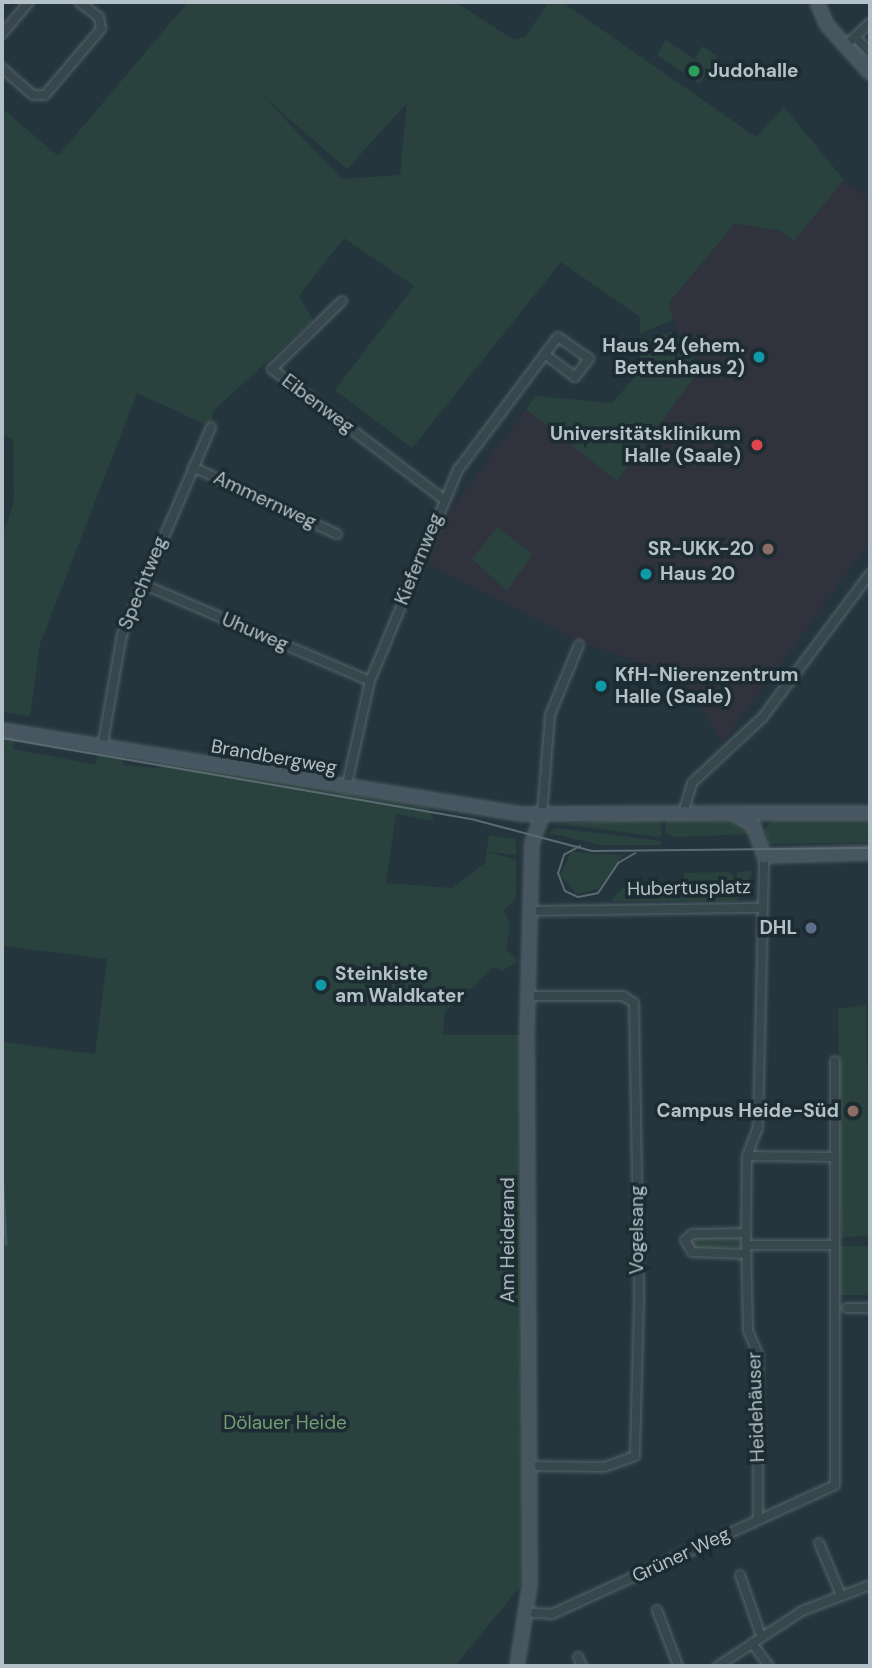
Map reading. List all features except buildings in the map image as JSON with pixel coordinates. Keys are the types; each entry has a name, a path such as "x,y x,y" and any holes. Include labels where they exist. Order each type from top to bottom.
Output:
{"main road":[{"path":"817,2 845,47 870,73"},
{"name":"Brandbergweg","path":"2,730 346,789 542,815"},
{"path":"542,815 684,810 773,814 870,813"},
{"path":"733,813 758,835 773,814"},
{"name":"Am Heiderand","path":"517,1666 530,1584 528,996 532,843 542,815"},
{"name":"Hubertusplatz","path":"758,835 764,856"},
{"path":"764,856 870,853"}],"street":[{"path":"2,34 26,5 14,2"},
{"path":"2,68 33,95 45,95 101,29 99,17 79,2"},
{"path":"845,47 870,23"},
{"path":"856,38 870,52"},
{"name":"Eibenweg","path":"342,301 272,369 443,499"},
{"path":"558,337 589,359 575,377 545,354 558,337"},
{"name":"Kiefernweg","path":"346,789 370,681 443,499 545,354"},
{"name":"Spechtweg","path":"102,748 122,635 140,583 211,427"},
{"name":"Ammernweg","path":"193,467 337,534"},
{"path":"684,810 692,783 763,717 870,574"},
{"name":"Uhuweg","path":"140,583 370,681"},
{"path":"542,815 550,715 579,645"},
{"name":"Hubertusplatz","path":"531,911 760,908 764,856"},
{"name":"Heidehäuser","path":"758,1520 758,1353 748,1330 746,1233 747,1156 758,1128 760,908"},
{"name":"Vogelsang","path":"528,996 623,996 634,1003 639,1299 635,1456 604,1466 529,1466"},
{"path":"746,1233 692,1234 685,1240 692,1252 835,1245 835,1061"},
{"path":"747,1156 835,1157"},
{"name":"Grüner Weg","path":"524,1612 552,1614 835,1485 835,1245"},
{"path":"848,1308 870,1308"},
{"path":"818,1543 839,1593"},
{"path":"740,1575 761,1636"},
{"path":"718,1666 761,1636 839,1593 870,1586"},
{"path":"657,1610 678,1666"},
{"path":"752,1643 769,1666"},
{"path":"578,1657 582,1666"}],"shaded area":[{"name":"Universitätsklinikum Halle (Saale)","path":"844,180 870,199 870,542 723,742 679,675 583,643 424,562 439,525 526,409 617,480 704,365 677,330 668,305 735,223 781,231 794,241"}],"green space":[{"path":"188,2 455,2 514,40 525,37 549,2 562,2 756,137 784,107 844,180 794,241 781,231 735,223 669,303 673,320 640,333 640,317 561,262 412,448 335,390 414,286 344,238 299,296 313,320 213,411 211,427 137,393 40,644 30,716 2,712 2,538 14,501 13,440 2,435 2,108 58,156","holes":["264,97 347,169 407,103 400,175 342,179"]},
{"name":"Judohalle","path":"666,40 694,59 703,46 718,57 699,84 657,55"},
{"path":"672,332 694,357 688,366 697,374 617,481 526,409 536,396 612,403 640,371 640,342"},
{"path":"497,527 533,554 507,591 472,559"},
{"name":"Dölauer Heide","path":"2,734 15,736 13,749 88,763 96,764 97,751 124,756 123,765 159,768 160,762 428,807 434,821 396,814 386,883 452,888 485,863 489,835 515,839 516,855 488,852 516,860 516,898 504,910 510,925 506,949 518,961 502,971 494,967 445,1011 443,1035 526,1035 527,1578 455,1666 2,1666 2,1042 95,1054 107,959 4,946 2,961"},
{"path":"666,816 739,818 753,834 676,837 665,833"},
{"path":"775,816 870,816 870,842 768,844 765,830"},
{"path":"660,819 662,837 560,824"},
{"path":"556,828 661,841 661,845 602,845 548,833"},
{"path":"572,851 623,855 598,889 577,894 560,875"},
{"path":"753,871 737,901 611,901 623,888 684,881 684,873 729,872 736,879 737,872"},
{"path":"866,1005 870,1236 841,1237 838,1009"},
{"path":"696,1237 737,1237 743,1246 695,1250 690,1244"},
{"path":"837,1246 870,1246 870,1295 838,1295"}],"waterway":[{"path":"2,1169 6,1244"}],"tram line":[{"path":"2,738 475,820 592,851 870,848"},
{"path":"580,846 564,855 558,873 565,891 578,897 598,893 618,863 635,853"}],"place":[{"name":"Judohalle","path":"694,71"},
{"name":"Haus 24 (ehem. Bettenhaus 2)","path":"759,357"},
{"name":"Universitätsklinikum Halle (Saale)","path":"757,445"},
{"name":"SR-UKK-20","path":"768,549"},
{"name":"Haus 20","path":"646,574"},
{"name":"KfH-Nierenzentrum Halle (Saale)","path":"601,686"},
{"name":"DHL","path":"811,928"},
{"name":"Steinkiste am Waldkater","path":"321,985"},
{"name":"Campus Heide-Süd","path":"853,1111"}]}
